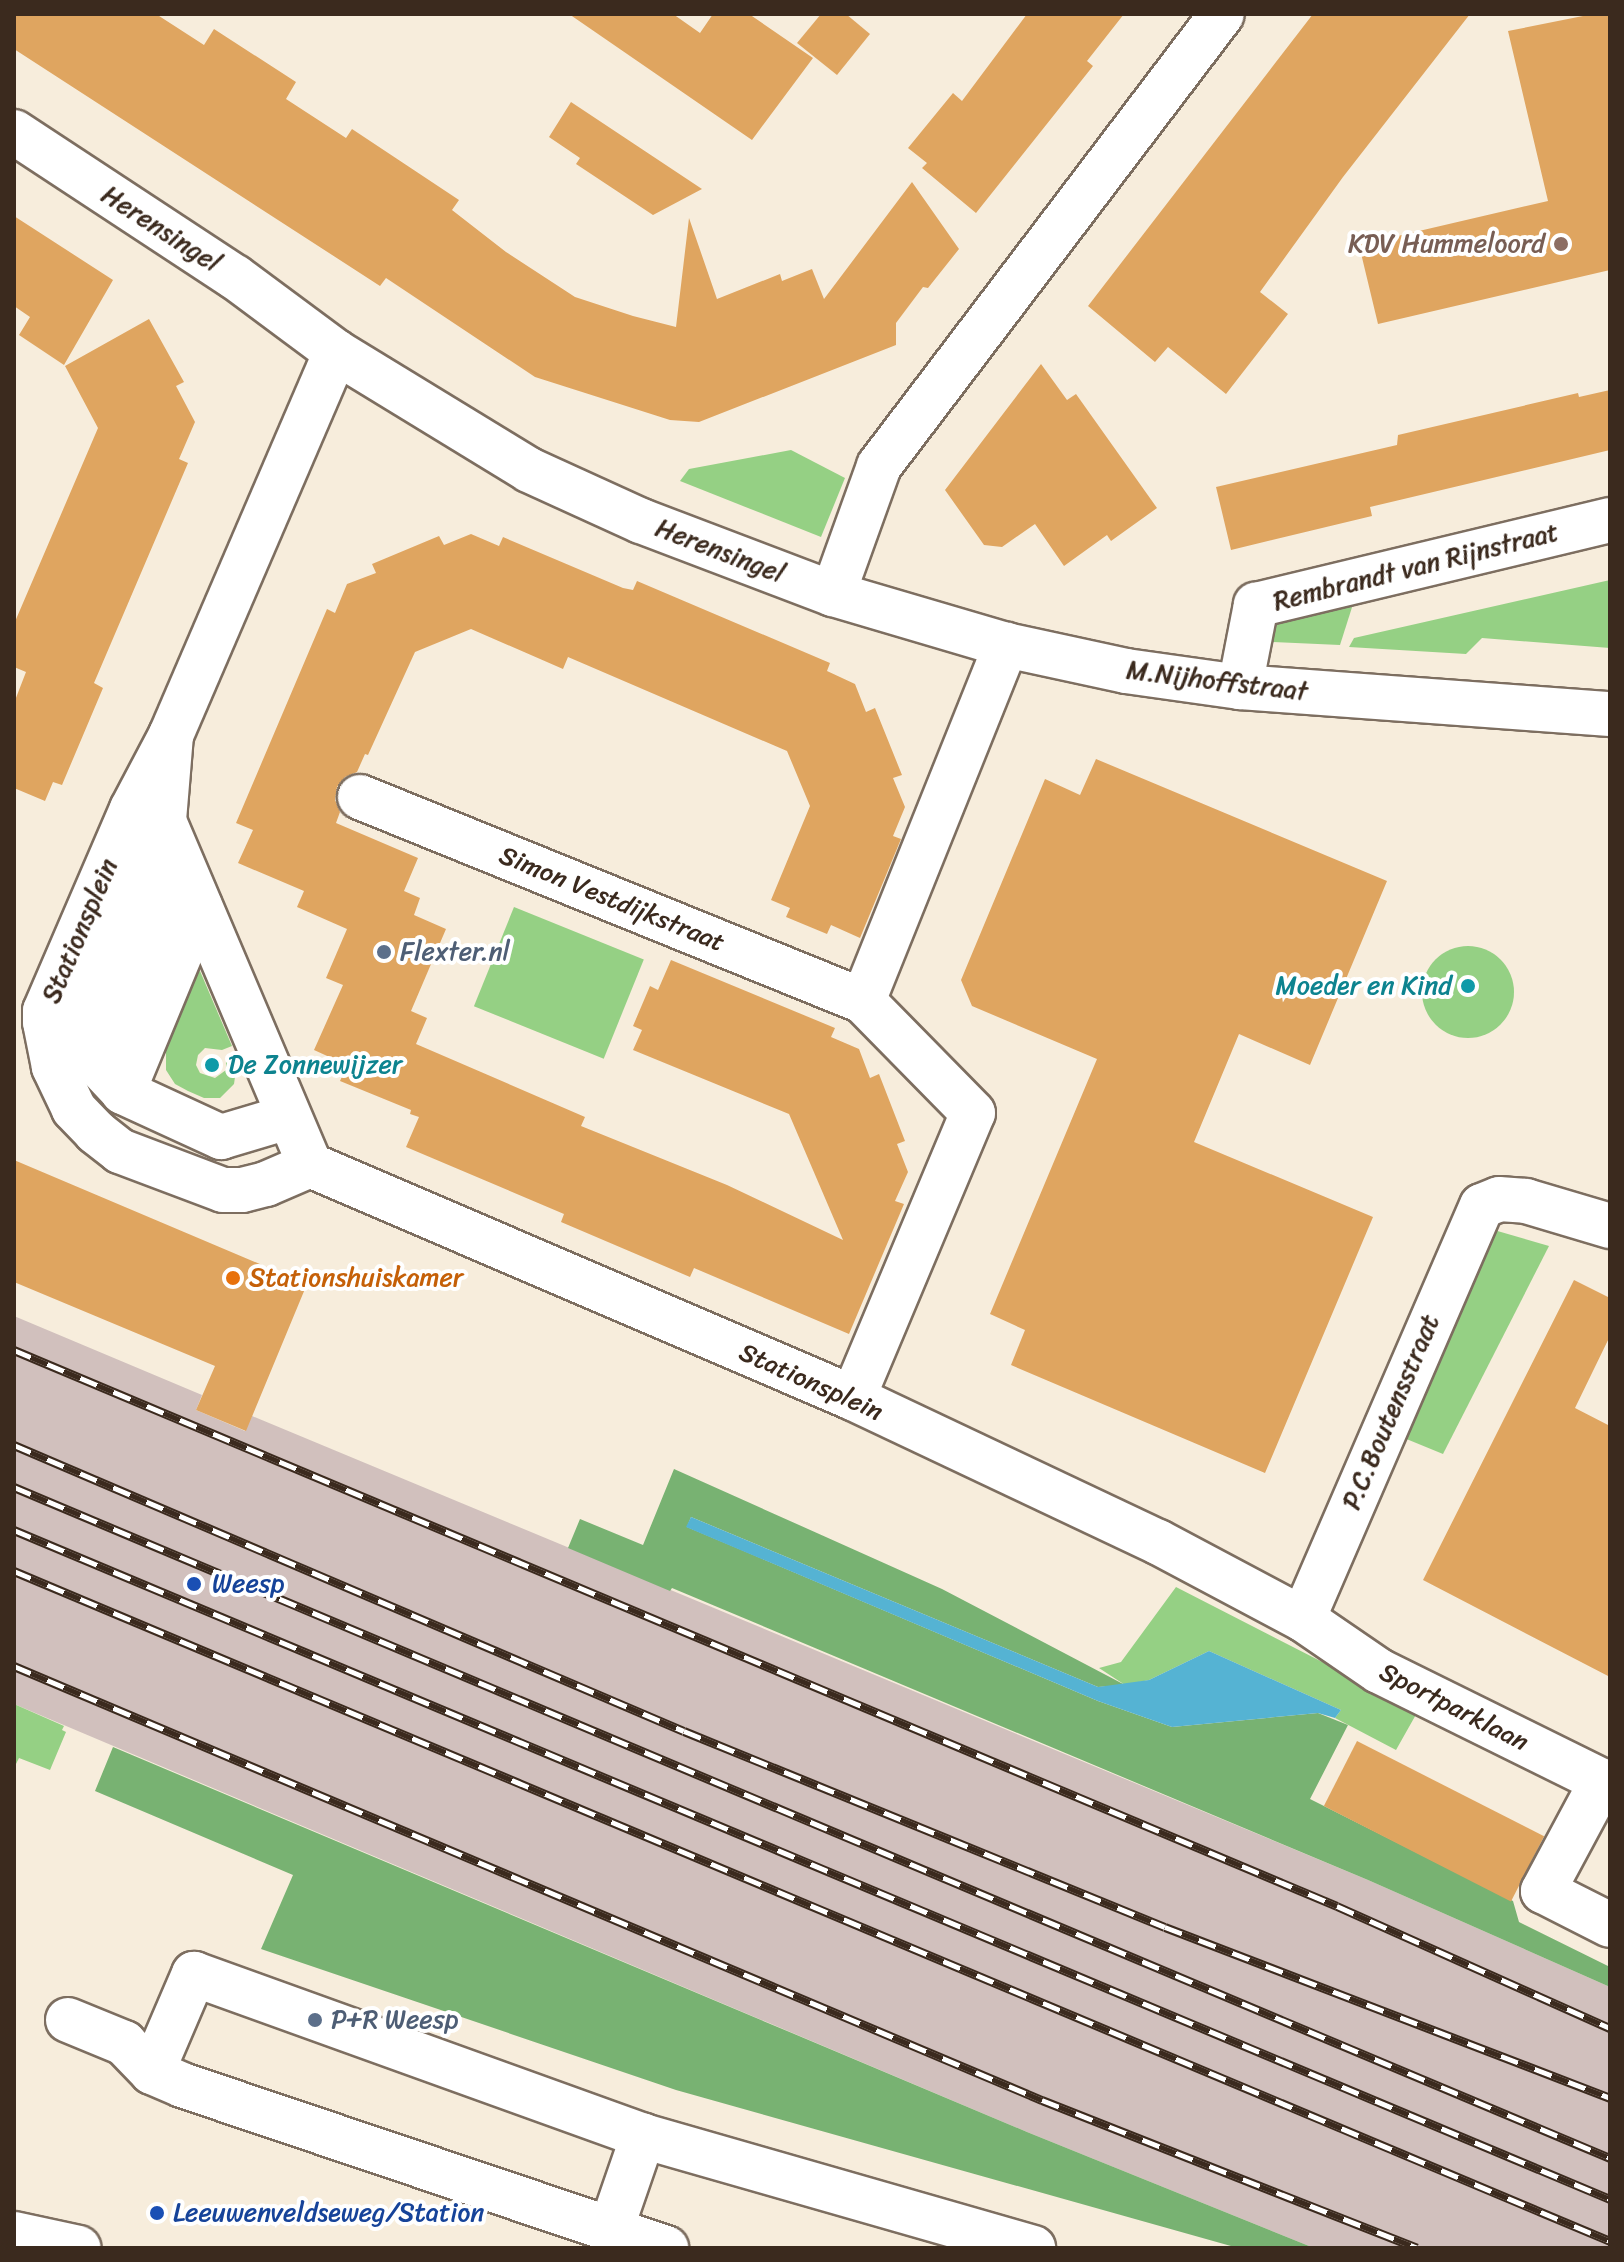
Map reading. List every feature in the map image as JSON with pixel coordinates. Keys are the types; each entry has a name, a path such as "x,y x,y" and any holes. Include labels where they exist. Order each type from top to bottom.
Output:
{"street":[{"path":"833,594 879,466 1222,14"},
{"name":"Herensingel","path":"14,132 235,277 336,352 529,470 641,521 833,594"},
{"name":"Stationsplein","path":"310,1165 266,1184 242,1190 223,1190 120,1151 74,1109 54,1067 48,1045 45,1011 132,809 171,735 336,352"},
{"name":"Rembrandt van Rijnstraat","path":"1240,687 1256,605 1610,520"},
{"name":"M.Nijhoffstraat","path":"833,594 1006,645 1126,671 1240,687 1610,714"},
{"path":"863,1001 1006,645"},
{"name":"Stationsplein","path":"171,735 164,821 310,1165 853,1398 1158,1542 1303,1619"},
{"name":"Simon Vestdijkstraat","path":"360,797 863,1001 973,1113 853,1398"},
{"path":"164,821 79,1016 111,1079 221,1137 288,1117"},
{"path":"111,1079 182,865"},
{"path":"111,1079 200,906"},
{"name":"P.C.Boutensstraat","path":"1303,1619 1482,1206 1499,1199 1526,1201 1610,1226"},
{"name":"Sportparklaan","path":"1303,1619 1379,1671 1606,1783"},
{"path":"1606,1783 1543,1891 1610,1925"},
{"path":"152,2072 194,1974 643,2136 1033,2248"},
{"path":"68,2020 124,2043 152,2072 182,2085 610,2232 666,2248"},
{"path":"610,2232 643,2136"},
{"path":"14,2234 79,2248"}],"shaded area":[{"path":"14,1316 202,1395 196,1410 245,1431 252,1416 1368,1880 1610,1987 1610,2248 1314,2248 1027,2132 14,1704"}],"green space":[{"path":"791,450 845,478 821,537 680,481 689,469"},
{"path":"1610,580 1610,648 1482,638 1466,654 1349,647 1354,638"},
{"path":"1354,601 1340,645 1273,642 1278,618"},
{"path":"514,907 644,959 604,1059 474,1006"},
{"path":"1459,946 1477,946 1494,953 1507,966 1514,992 1507,1018 1494,1031 1477,1038 1459,1038 1442,1031 1429,1018 1422,1001 1422,983 1429,966 1442,953"},
{"path":"200,971 232,1046 222,1050 205,1048 198,1055 196,1065 200,1073 215,1078 226,1070 226,1060 233,1053 237,1063 234,1084 220,1098 204,1098 188,1091 175,1084 166,1070 166,1041 195,973"},
{"path":"1494,1230 1549,1246 1443,1454 1404,1438"},
{"path":"674,1469 942,1589 1125,1685 1098,1687 691,1517 687,1527 1098,1701 1172,1727 1318,1713 1348,1725 1310,1799 1513,1901 1519,1922 1610,1967 1610,1987 1368,1880 672,1588 670,1591 568,1548 580,1519 643,1545"},
{"path":"1176,1587 1418,1711 1396,1750 1335,1718 1341,1710 1209,1651 1149,1680 1125,1685 1099,1668 1121,1662"},
{"path":"14,1704 64,1726 62,1730 66,1732 50,1770 19,1758 14,1768"},
{"path":"113,1747 1027,2132 1314,2248 1238,2248 676,2090 261,1949 293,1875 95,1791"}],"water":[{"path":"691,1517 1098,1687 1149,1680 1209,1651 1341,1710 1335,1718 1318,1713 1172,1727 1098,1701 686,1527"}],"building":[{"path":"14,14 156,14 204,45 214,29 296,82 286,99 346,138 352,129 459,200 452,210 506,252 575,297 676,327 689,218 717,299 780,274 782,281 812,269 824,299 912,182 959,249 928,288 923,287 896,323 896,345 699,422 670,420 535,377 386,278 380,286 14,49"},
{"path":"569,14 673,14 700,33 713,14 749,14 813,58 752,140"},
{"path":"821,14 846,14 870,34 837,75 797,43"},
{"path":"1027,14 1124,14 1087,61 1093,66 976,213 922,168 927,163 908,148 953,93 962,101"},
{"path":"1313,14 1470,14 1343,177 1260,292 1288,314 1226,394 1168,347 1155,362 1088,306"},
{"path":"1593,14 1610,14 1610,270 1378,324 1359,245 1548,201 1508,31"},
{"path":"571,102 702,189 653,215 576,164 580,158 549,137"},
{"path":"14,216 113,280 64,365 19,335 30,317 14,306"},
{"path":"149,319 184,382 176,386 195,422 179,459 188,463 94,683 103,688 62,785 53,782 45,801 14,788 14,703 26,672 14,667 14,624 98,428 65,366"},
{"path":"1041,364 1067,400 1076,394 1157,508 1111,541 1107,535 1064,566 1035,524 1002,547 984,545 945,490"},
{"path":"1610,390 1610,450 1370,507 1372,516 1231,550 1216,487 1397,445 1398,435 1578,393 1579,397"},
{"path":"471,534 499,546 503,537 623,588 633,590 637,581 830,663 827,671 855,684 866,712 875,708 902,775 893,778 905,807 893,836 901,839 860,938 831,925 827,934 786,917 790,908 771,900 810,806 787,751 568,657 563,669 471,629 415,652 368,755 365,754 357,772 345,777 337,787 335,800 340,812 336,823 418,858 404,891 420,898 414,915 446,929 411,1011 427,1018 416,1044 585,1117 581,1126 727,1185 843,1240 789,1114 633,1050 642,1030 633,1026 650,986 658,990 671,960 835,1028 831,1037 859,1049 870,1078 879,1074 905,1141 897,1144 908,1172 895,1201 904,1204 849,1334 694,1268 690,1277 561,1222 564,1214 406,1147 419,1117 410,1114 411,1110 340,1081 347,1065 314,1050 343,985 326,978 347,929 297,907 304,891 238,863 253,830 236,823 327,609 335,613 347,584 376,573 372,564 439,536 444,545"},
{"path":"1096,759 1387,881 1310,1065 1239,1034 1194,1142 1373,1217 1265,1473 1011,1365 1025,1330 990,1314 1097,1059 972,1006 961,980 1045,779 1080,795"},
{"path":"14,1160 307,1284 246,1431 196,1410 215,1366 14,1282"},
{"path":"1574,1280 1610,1298 1610,1336 1575,1408 1610,1426 1610,1677 1423,1580"},
{"path":"1357,1741 1544,1836 1511,1901 1324,1806"}],"railway":[{"path":"14,1350 1337,1906 1610,2028"},
{"path":"14,1445 684,1731 1165,1927 1610,2098"},
{"path":"14,1487 1610,2158"},
{"path":"14,1530 1610,2199"},
{"path":"14,1571 1610,2241"},
{"path":"14,1666 1042,2100 1417,2248"}],"place":[{"name":"KDV Hummeloord","path":"1561,244"},
{"name":"Flexter.nl","path":"384,952"},
{"name":"Moeder en Kind","path":"1468,986"},
{"name":"De Zonnewijzer","path":"212,1065"},
{"name":"Stationshuiskamer","path":"233,1278"},
{"name":"Weesp","path":"194,1584"},
{"name":"P+R Weesp","path":"315,2020"},
{"name":"Leeuwenveldseweg/Station","path":"157,2213"}]}
